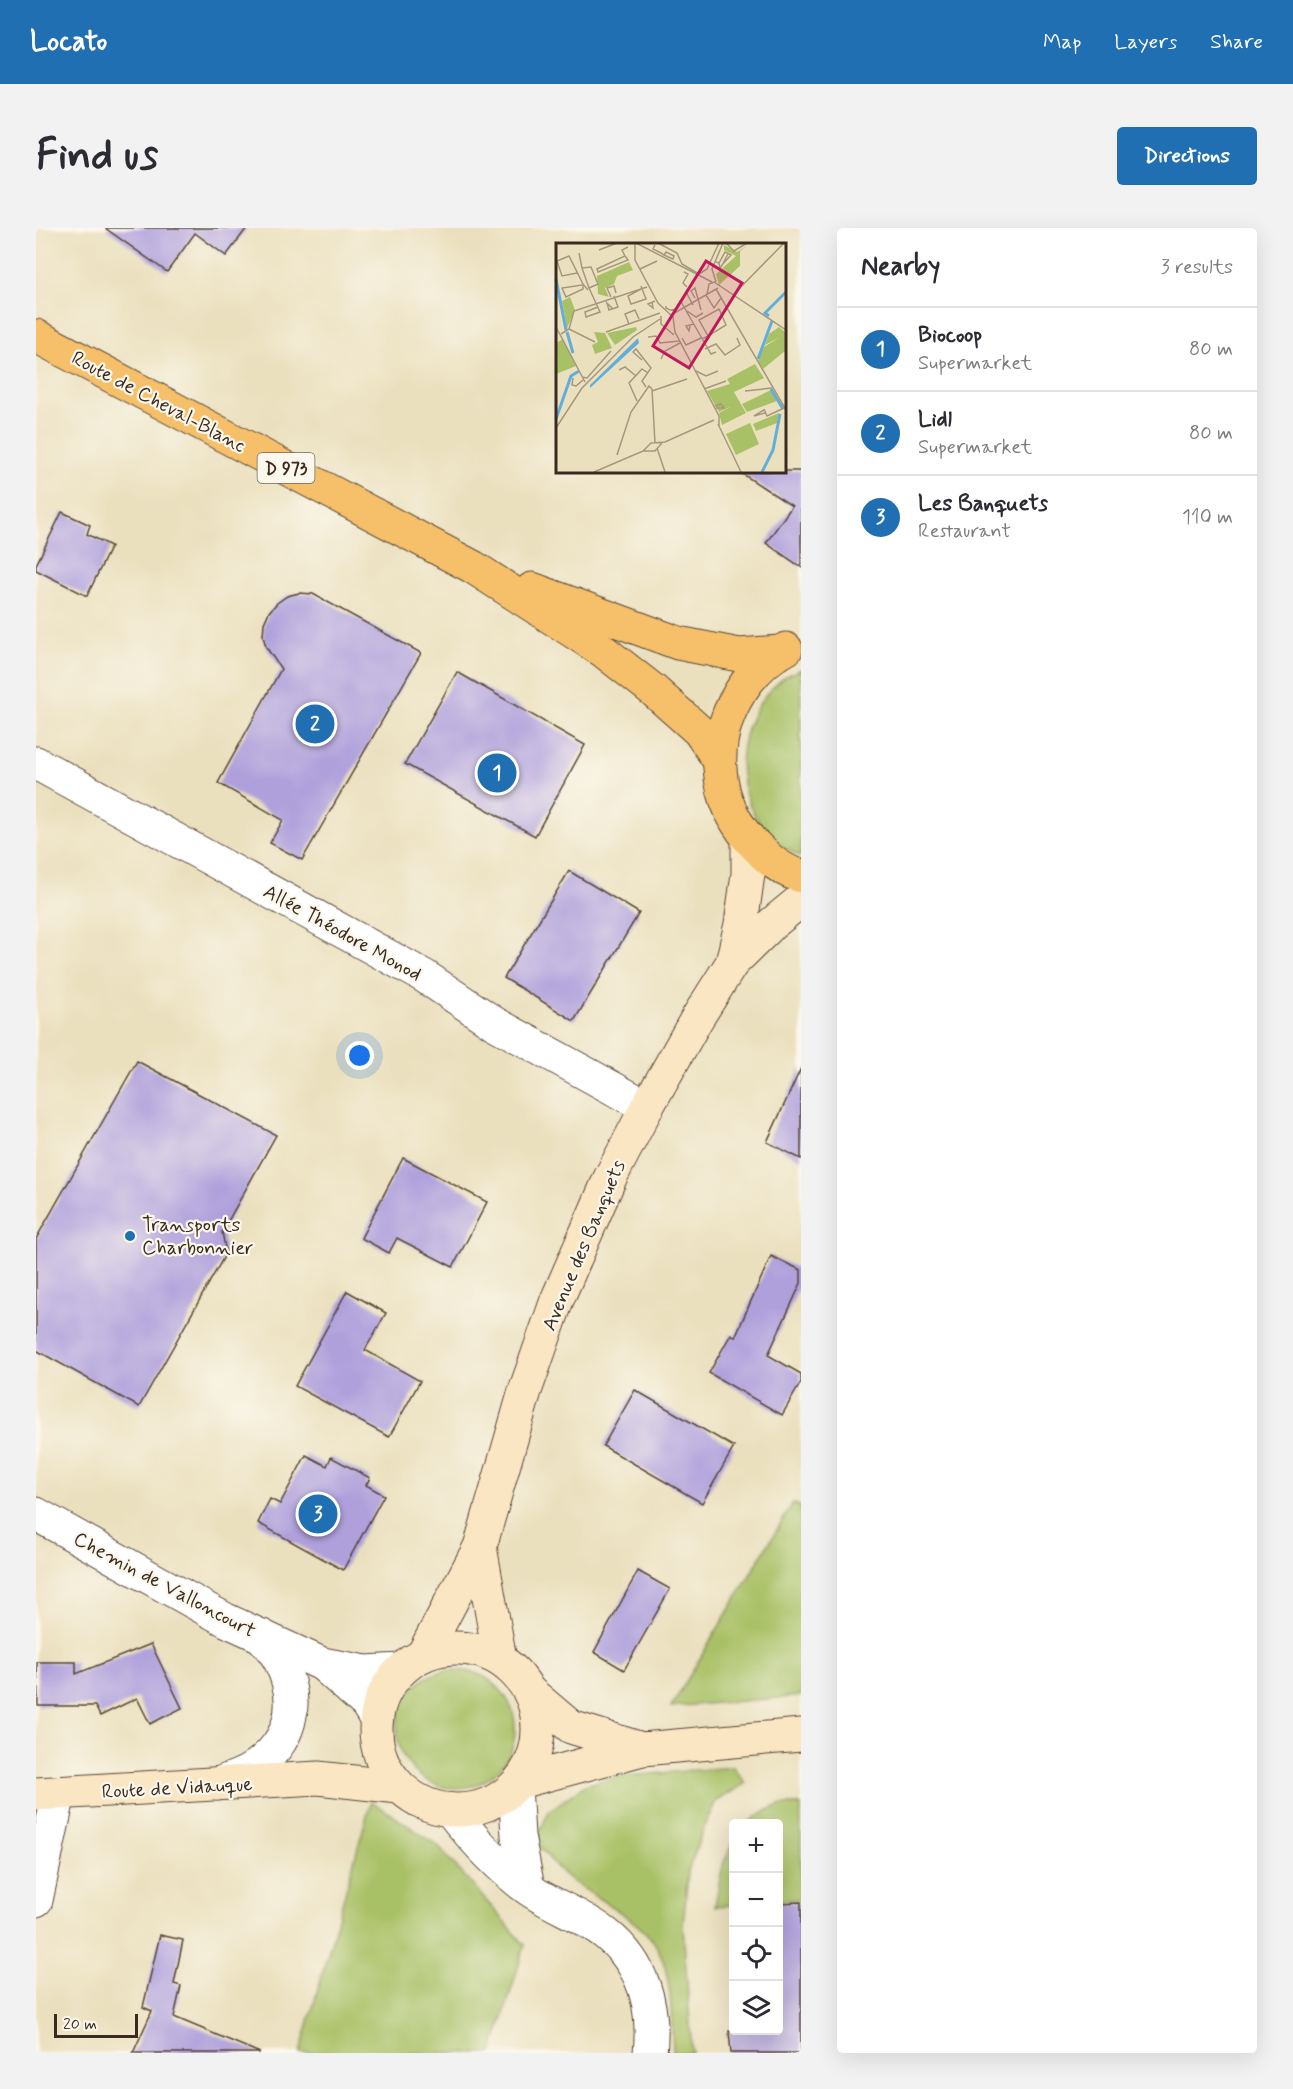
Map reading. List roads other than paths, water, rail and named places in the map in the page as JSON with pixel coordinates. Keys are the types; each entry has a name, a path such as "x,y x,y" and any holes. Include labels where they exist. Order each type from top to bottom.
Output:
{"main road":[{"name":"Route de Cheval-Blanc","path":"36,336 473,567"},
{"name":"D 973","path":"473,567 678,643 740,655 791,647"},
{"name":"D 973","path":"473,567 602,650 653,690 699,731 719,760"},
{"path":"791,647 755,672 735,698 723,728 719,760 722,788 733,815 748,839 770,860 801,876"}],"street":[{"name":"Allée Théodore Monod","path":"36,763 424,976 494,1023 646,1107"},
{"name":"Avenue des Banquets","path":"732,963 741,924 748,874 748,839"},
{"name":"Avenue des Banquets","path":"412,1662 480,1547 525,1392 557,1300 610,1178 646,1107 732,963 773,923 801,900"},
{"name":"Chemin de Valloncourt","path":"36,1514 226,1620 322,1664 366,1672 412,1662"},
{"name":"Avenue des Banquets","path":"480,1547 500,1659"},
{"name":"Chemin de Valloncourt","path":"217,1785 250,1771 264,1760 280,1742 290,1722 290,1691 281,1662 262,1636"},
{"path":"642,1749 571,1727 531,1693 518,1674 500,1659 462,1647 412,1662 384,1693 376,1726 379,1753 387,1772 399,1787 422,1803 450,1810 485,1806 517,1785 642,1749 801,1736"},
{"name":"Chemin de Valloncourt","path":"322,1664 367,1704 376,1726"},
{"path":"528,1888 518,1836 517,1785 535,1755 539,1724 531,1693"},
{"name":"Route de Vidauque","path":"318,1778 347,1762 376,1726"},
{"name":"Route de Vidauque","path":"47,1793 318,1778 399,1787"},
{"path":"36,1899 47,1793"},
{"path":"450,1810 478,1845 528,1888 606,1934 628,1956 644,1981 652,2030 650,2053"}],"place":[{"name":"Lidl","path":"315,724"},
{"name":"Biocoop","path":"497,773"},
{"name":"Transports Charbonnier","path":"130,1236"},
{"name":"Les Banquets","path":"318,1514"}]}
